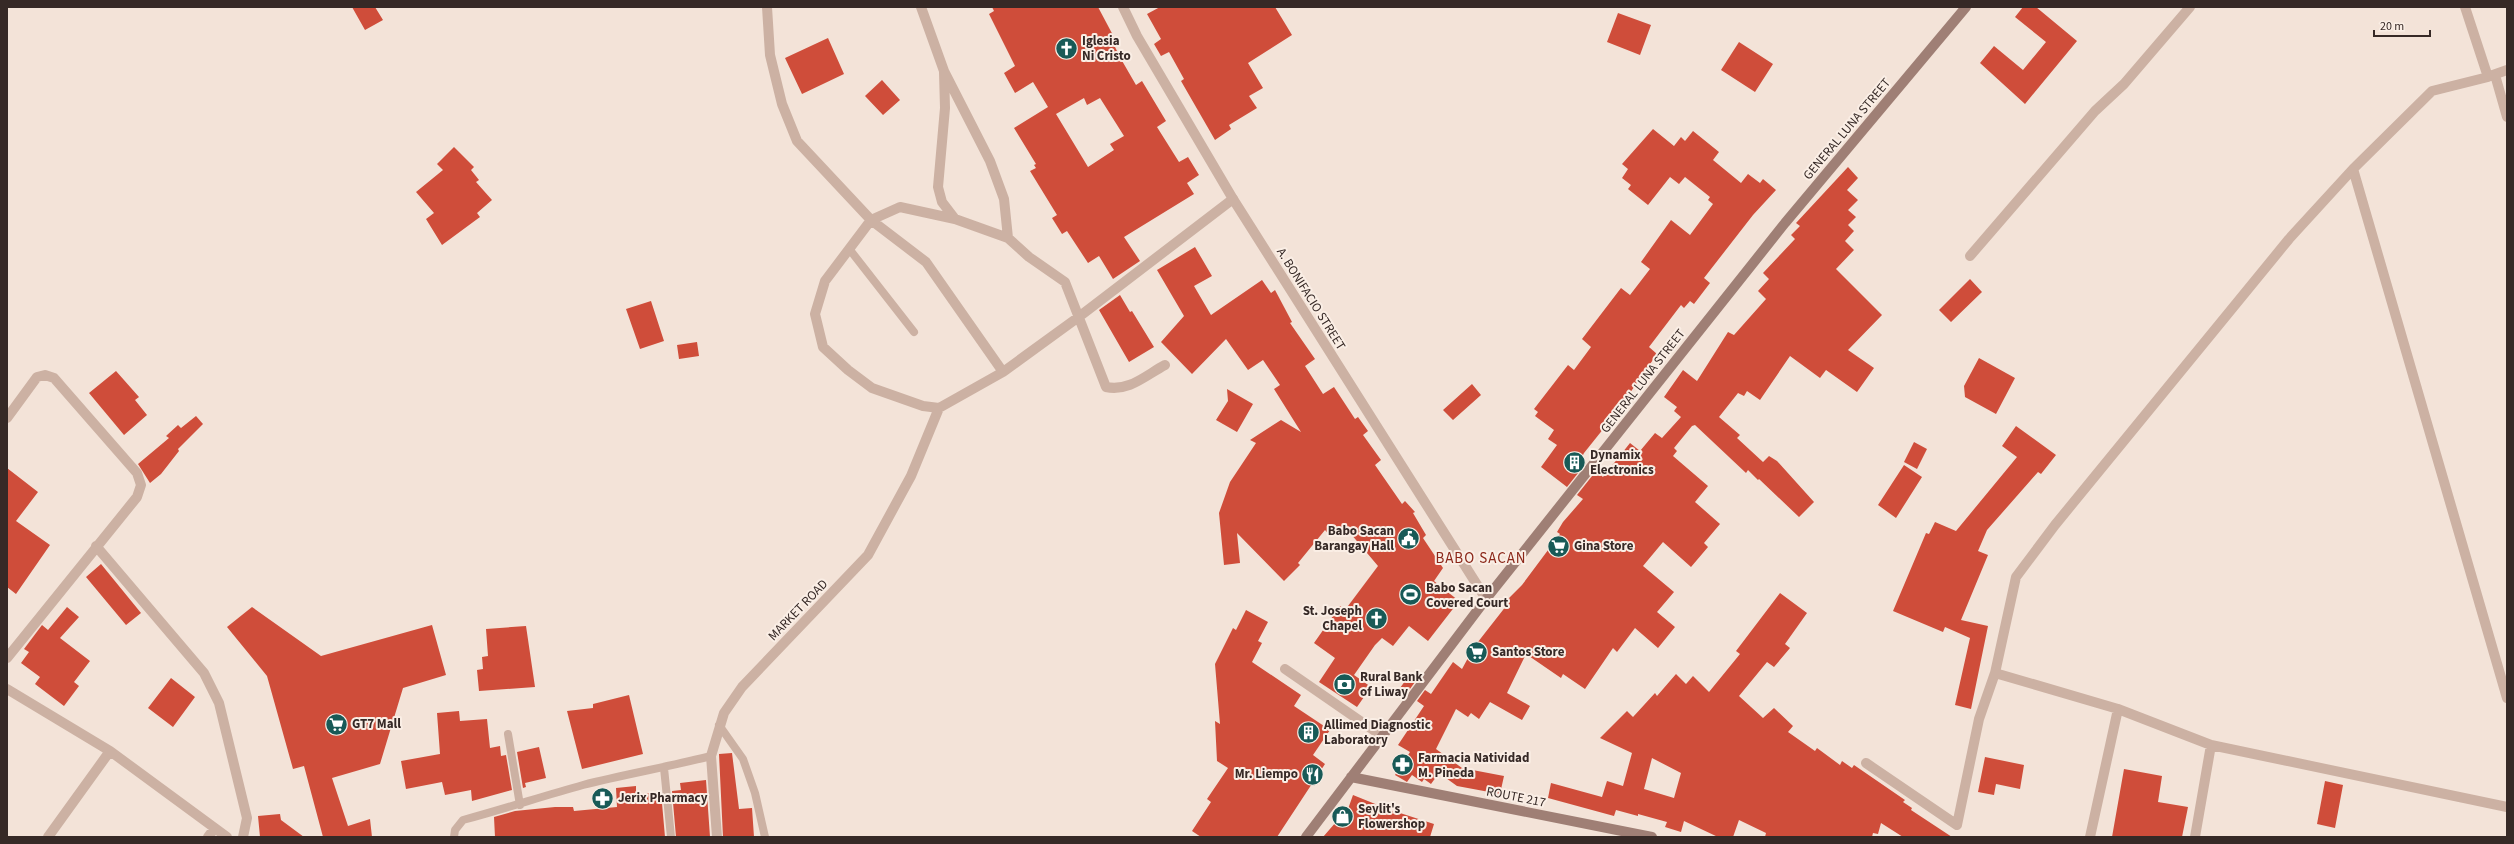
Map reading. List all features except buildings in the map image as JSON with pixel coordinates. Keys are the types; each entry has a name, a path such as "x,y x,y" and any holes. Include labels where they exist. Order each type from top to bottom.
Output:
{"main road":[{"name":"GENERAL LUNA STREET","path":"1306,837 1486,599 1785,223 1966,7"},
{"name":"ROUTE 217","path":"1351,777 1652,837"}],"street":[{"path":"766,7 770,55 782,104 797,140 871,220 926,262 1003,372"},
{"path":"921,7 944,71 956,90 995,173 1004,199 1008,238"},
{"name":"A. BONIFACIO STREET","path":"1123,7 1137,36 1233,199 1486,599"},
{"path":"1970,256 2095,111 2124,84 2190,7"},
{"path":"2465,7 2507,118"},
{"path":"1866,763 1957,826 1979,719 1995,673 2016,578 2055,525 2289,239 2353,169 2432,91 2492,76 2507,70"},
{"path":"944,71 945,108 938,187 942,202 956,219"},
{"path":"2353,169 2507,698"},
{"path":"1165,365 1128,387 1117,389 1106,387 1080,316 1065,282 1029,257 1008,238 956,219 900,207 871,220 850,250 825,281 814,314 823,347 848,370 872,388 923,406 939,408 1003,372 1080,316 1233,199"},
{"path":"7,418 37,377 45,375 54,378 137,473 141,485 137,497 7,658"},
{"name":"MARKET ROAD","path":"717,837 711,756 719,725 724,713 742,687 868,555 911,476 939,408"},
{"path":"96,546 204,673 219,703 247,818 243,837"},
{"path":"1286,669 1382,736"},
{"path":"1995,673 2118,709 2211,745 2507,807"},
{"path":"7,689 110,751 211,833 227,837"},
{"path":"2090,837 2118,709"},
{"path":"2195,837 2211,745"},
{"path":"48,837 110,751"}],"lane":[{"path":"850,250 914,332"},
{"path":"719,725 743,759 756,793 765,837"},
{"path":"508,734 520,805"},
{"path":"454,837 455,830 463,820 643,770 664,768 711,756"},
{"path":"664,768 671,837"}],"place":[{"name":"Iglesia Ni Cristo","path":"1067,48"},
{"name":"Dynamix Electronics","path":"1574,462"},
{"name":"Babo Sacan Barangay Hall","path":"1409,538"},
{"name":"Gina Store","path":"1558,546"},
{"name":"Babo Sacan Covered Court","path":"1410,595"},
{"name":"St. Joseph Chapel","path":"1377,618"},
{"name":"Santos Store","path":"1476,652"},
{"name":"Rural Bank of Liway","path":"1345,684"},
{"name":"GT7 Mall","path":"336,724"},
{"name":"Allimed Diagnostic Laboratory","path":"1308,732"},
{"name":"Farmacia Natividad M. Pineda","path":"1403,765"},
{"name":"Mr. Liempo","path":"1313,774"},
{"name":"Jerix Pharmacy","path":"602,798"},
{"name":"Seylit's Flowershop","path":"1343,816"}],"district":[{"name":"BABO SACAN","path":"1481,558"}]}
